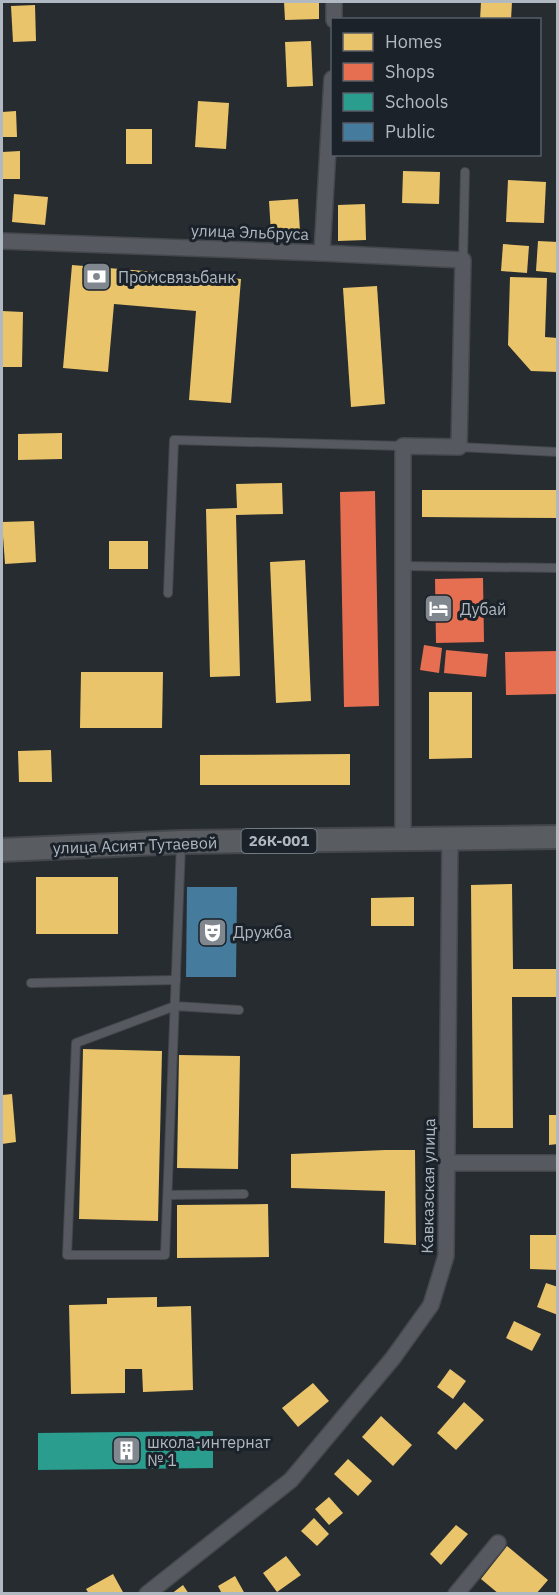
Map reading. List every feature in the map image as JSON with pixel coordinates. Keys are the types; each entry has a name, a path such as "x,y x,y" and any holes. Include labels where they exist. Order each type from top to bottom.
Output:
{"main road":[{"name":"улица Асият Тутаевой","path":"2,850 182,842 558,837"}],"street":[{"path":"334,2 334,18"},
{"name":"улица Эльбруса","path":"2,241 322,253 331,110"},
{"path":"322,253 463,260 459,447 403,446 403,840"},
{"name":"Кавказская улица","path":"147,1593 291,1480 393,1358 431,1305 446,1256 450,839"},
{"path":"447,1163 558,1163"},
{"path":"456,1593 498,1544"}],"lane":[{"path":"463,260 465,172"},
{"path":"168,593 174,440 403,446"},
{"path":"459,447 558,452"},
{"path":"403,566 558,568"},
{"path":"182,842 176,980 175,1006 168,1195 165,1255 67,1255 76,1043 175,1006 239,1010"},
{"path":"31,983 176,980"},
{"path":"168,1195 244,1194"}],"building: Homes":[{"path":"284,2 319,2 319,19 285,20"},
{"path":"481,2 512,2 511,18 480,18"},
{"path":"35,5 36,41 13,42 11,6"},
{"path":"311,41 313,86 287,87 285,42"},
{"path":"198,101 229,103 226,149 195,147"},
{"path":"16,111 17,137 2,137 2,112"},
{"path":"126,129 152,129 152,164 126,164"},
{"path":"20,151 20,179 2,179 2,152"},
{"path":"403,171 440,172 439,204 402,203"},
{"path":"508,180 546,182 544,223 506,222"},
{"path":"14,194 48,197 45,225 12,222"},
{"path":"298,199 300,231 271,233 269,201"},
{"path":"365,204 366,240 338,241 338,205"},
{"path":"538,241 558,242 558,273 536,271"},
{"path":"503,244 529,246 527,273 501,271"},
{"path":"72,265 241,279 231,403 189,400 196,311 114,304 108,372 63,368"},
{"path":"510,277 547,278 545,337 558,338 558,372 531,371 508,345"},
{"path":"377,286 385,404 351,407 343,288"},
{"path":"2,311 23,312 22,367 2,367"},
{"path":"62,433 62,459 18,460 18,434"},
{"path":"282,483 283,514 236,515 240,676 210,677 206,509 237,508 236,484"},
{"path":"422,490 558,490 558,518 422,517"},
{"path":"34,521 36,562 5,564 2,522"},
{"path":"109,541 148,541 148,569 109,569"},
{"path":"305,560 311,701 276,703 270,562"},
{"path":"81,672 163,672 162,728 80,728"},
{"path":"429,692 472,692 472,758 429,759"},
{"path":"51,750 52,782 19,782 18,751"},
{"path":"350,754 350,785 200,785 200,755"},
{"path":"36,877 118,877 118,934 36,934"},
{"path":"512,884 513,969 558,969 558,997 512,997 513,1128 473,1128 471,885"},
{"path":"414,897 414,926 371,926 371,898"},
{"path":"83,1049 162,1051 158,1221 79,1219"},
{"path":"179,1055 240,1056 238,1169 177,1168"},
{"path":"12,1094 16,1142 2,1144 2,1095"},
{"path":"549,1115 558,1115 558,1144 549,1145"},
{"path":"415,1150 416,1245 384,1243 385,1191 291,1188 291,1154"},
{"path":"268,1204 269,1257 177,1258 177,1205"},
{"path":"530,1235 558,1235 558,1270 530,1269"},
{"path":"546,1283 558,1287 558,1315 537,1307"},
{"path":"157,1297 157,1307 191,1306 193,1390 143,1392 142,1369 125,1369 125,1393 71,1394 69,1305 107,1304 107,1298"},
{"path":"514,1321 541,1334 532,1351 506,1338"},
{"path":"450,1369 466,1381 453,1399 437,1387"},
{"path":"313,1383 329,1401 298,1427 282,1408"},
{"path":"464,1402 484,1420 456,1450 437,1433"},
{"path":"381,1416 412,1445 393,1466 362,1437"},
{"path":"348,1459 372,1481 358,1496 334,1474"},
{"path":"329,1497 343,1513 329,1525 315,1509"},
{"path":"314,1518 329,1534 317,1546 301,1531"},
{"path":"456,1525 468,1534 441,1565 430,1554"},
{"path":"507,1546 548,1580 536,1594 499,1594 481,1579"},
{"path":"286,1556 301,1575 277,1592 263,1573"},
{"path":"113,1574 124,1594 89,1594 86,1589"},
{"path":"235,1576 245,1594 222,1594 218,1586"},
{"path":"183,1585 189,1594 171,1594"}],"building: Shops":[{"path":"375,491 379,706 344,707 340,492"},
{"path":"483,578 484,642 436,643 435,579"},
{"path":"424,645 442,648 439,673 420,670"},
{"path":"446,650 488,654 486,677 444,673"},
{"path":"558,651 558,694 506,695 505,652"}],"building: Schools":[{"name":"школа-интернат № 1","path":"213,1431 213,1468 38,1470 38,1433"}],"building: Public":[{"name":"Дружба","path":"187,887 237,887 236,977 186,977"}],"place":[{"name":"Промсвязьбанк","path":"97,277"},
{"name":"Дубай","path":"439,609"},
{"name":"Дружба","path":"212,932"},
{"name":"школа-интернат № 1","path":"126,1451"}]}
